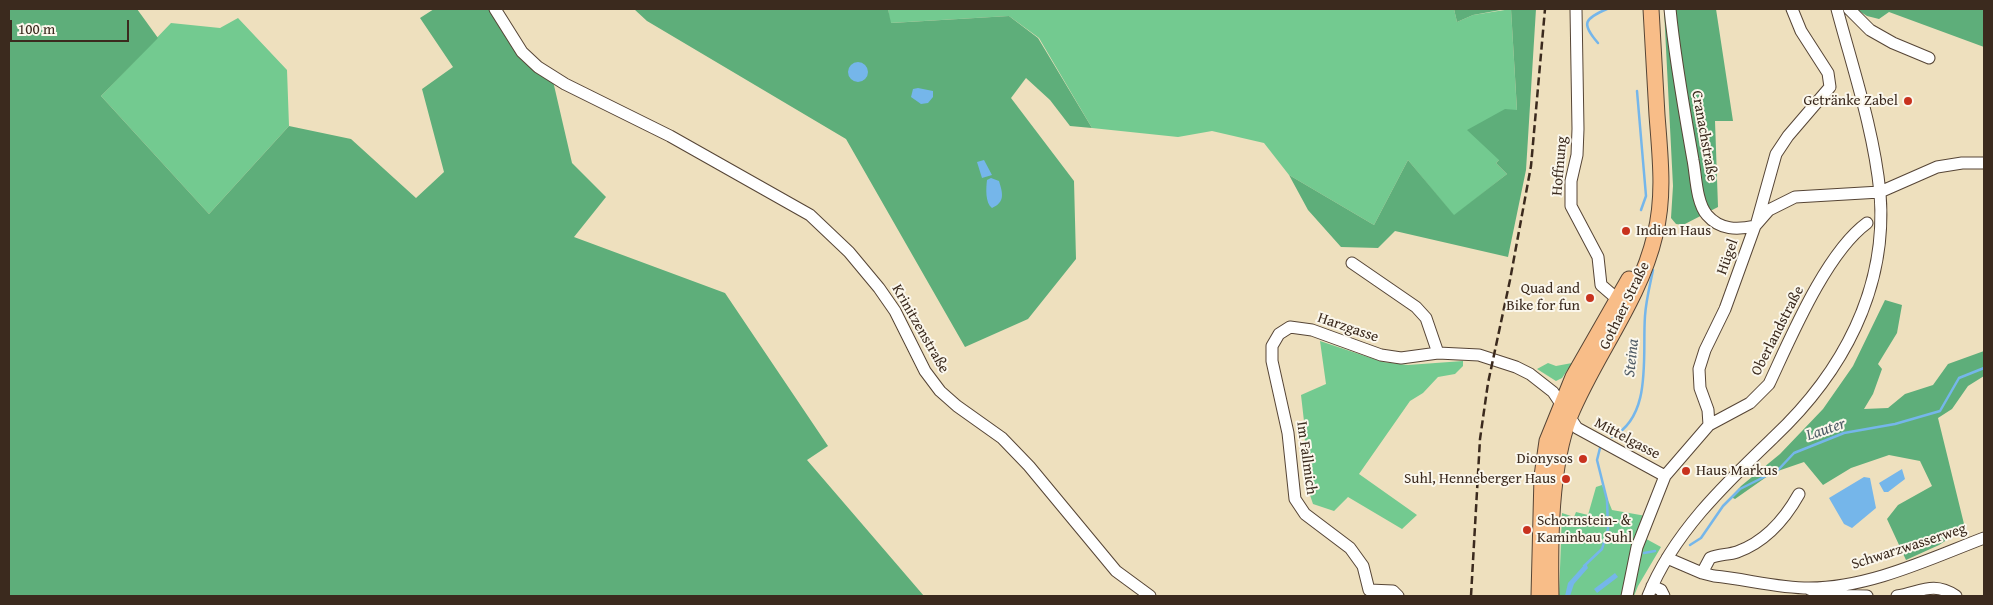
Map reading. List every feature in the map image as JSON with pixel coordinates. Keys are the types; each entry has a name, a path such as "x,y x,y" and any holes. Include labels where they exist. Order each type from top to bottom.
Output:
{"main road":[{"path":"1539,596 1542,476 1547,441 1561,402 1573,377 1622,304 1643,249 1660,183 1650,9"},
{"name":"Gothaer Straße","path":"1551,596 1556,477 1561,444 1570,418 1622,304"}],"street":[{"name":"Krinitzenstraße","path":"495,9 522,52 538,67 566,84 670,136 810,215 849,252 879,288 895,311 925,370 940,391 957,406 1002,438 1028,466 1116,571 1150,596"},
{"name":"Hoffnung","path":"1576,9 1578,129 1577,155 1571,181 1572,206 1598,257 1601,285 1622,304"},
{"name":"Cranachstraße","path":"1670,9 1676,70 1695,172 1705,213 1713,221 1726,227 1739,229 1755,226"},
{"path":"1755,226 1776,154 1788,136 1830,87 1828,73 1801,31 1792,9"},
{"path":"1650,591 1667,558 1706,506 1746,464 1802,411 1841,358 1865,305 1876,269 1880,229 1880,192 1868,129 1837,9"},
{"path":"1849,9 1870,30 1893,44 1929,58"},
{"path":"1880,192 1937,167 1962,162 1984,163"},
{"name":"Hügel","path":"1709,425 1708,410 1700,388 1700,369 1705,350 1725,309 1755,226 1777,204 1795,197 1880,192"},
{"name":"Oberlandstraße","path":"1627,596 1637,547 1665,476 1709,425 1750,403 1764,390 1817,287 1848,241 1867,223"},
{"path":"1352,263 1416,307 1426,318 1438,353"},
{"name":"Harzgasse","path":"1272,362 1272,346 1279,334 1290,327 1312,330 1381,355 1401,358 1438,353 1489,356 1516,367 1544,383 1561,402"},
{"name":"Im Fallmich","path":"1272,362 1288,433 1295,500 1305,514 1350,548 1363,566 1367,593"},
{"name":"Mittelgasse","path":"1561,402 1570,418 1581,431 1665,476"},
{"path":"1702,573 1710,558 1737,552 1763,537 1780,523 1799,494"},
{"name":"Schwarzwasserweg","path":"1667,558 1702,573 1808,588 1821,588 1878,577 1984,538"},
{"path":"1808,588 1823,595 1867,596"},
{"path":"1897,596 1929,588 1938,588 1956,596"},
{"path":"1650,591 1661,590 1664,596"},
{"path":"1367,593 1393,591 1398,596"}],"green space":[{"path":"9,9 137,9 158,38 101,96 209,214 289,126 351,139 416,198 444,172 422,89 453,67 420,18 434,9 490,9 553,81 572,163 606,197 574,237 725,293 828,446 807,460 924,596 9,596"},
{"path":"634,9 888,9 891,23 1009,16 1038,38 1092,128 1070,126 1050,100 1026,78 1011,98 1074,181 1076,259 1028,319 965,347 846,139 647,21"},
{"path":"888,9 1454,9 1457,22 1473,15 1511,9 1517,111 1499,160 1496,163 1507,174 1454,216 1408,160 1374,225 1289,175 1264,143 1212,131 1178,137 1092,128 1039,38 1009,16 890,23"},
{"path":"1454,9 1506,9 1473,15 1457,22"},
{"path":"1511,9 1536,9 1526,170 1508,257 1395,231 1378,248 1341,247 1308,210 1289,175 1374,225 1408,160 1454,215 1507,174 1496,163 1499,160 1467,130 1505,109 1517,110"},
{"path":"1664,9 1716,9 1733,121 1715,121 1718,207 1683,225 1676,224 1671,218 1673,186"},
{"path":"1856,9 1984,9 1984,47 1889,12 1879,19 1867,16"},
{"path":"238,18 287,70 289,126 209,214 101,96 171,23 220,28"},
{"path":"1885,300 1902,305 1897,333 1878,364 1882,369 1873,394 1864,409 1888,408 1905,394 1933,385 1948,364 1984,351 1984,376 1968,386 1952,409 1938,418 1965,528 1939,545 1906,560 1887,519 1898,505 1932,486 1920,461 1889,455 1851,468 1823,485 1804,462 1772,473 1735,499 1731,497 1741,486 1780,454 1823,409 1853,366"},
{"path":"1320,341 1383,362 1408,365 1463,361 1463,366 1455,374 1438,377 1423,393 1410,401 1359,474 1417,515 1402,529 1348,497 1334,511 1313,504 1304,477 1305,430 1301,395 1326,384"},
{"path":"1548,363 1556,366 1572,363 1562,378 1556,381 1537,369"},
{"path":"1602,485 1612,510 1646,516 1639,535 1661,547 1634,596 1559,596 1562,513 1574,517 1576,512 1588,515 1596,487"}],"water":[{"path":"858,62 865,65 868,72 865,79 858,82 851,79 848,72 851,65"},
{"path":"913,89 933,91 933,97 928,103 921,104 911,97"},
{"path":"984,160 992,175 982,178 977,162"},
{"path":"991,178 999,181 1002,194 999,203 992,208 988,203 986,191 987,180"},
{"path":"1902,469 1905,479 1888,492 1884,492 1879,483"},
{"path":"1864,477 1870,478 1876,508 1852,528 1844,524 1829,498"},
{"path":"1586,563 1588,568 1574,584 1570,596 1565,596 1568,583"},
{"path":"1615,573 1618,577 1597,593 1594,589"}],"waterway":[{"name":"Steina","path":"1598,43 1589,31 1588,22 1594,16 1607,9"},
{"name":"Steina","path":"1637,91 1646,196 1641,210"},
{"name":"Steina","path":"1612,437 1625,427 1634,415 1640,400 1643,383 1646,310 1653,270"},
{"name":"Lauter","path":"1690,545 1701,538 1723,506 1740,489 1778,470 1794,453 1844,433 1895,424 1940,411 1959,378 1984,368"},
{"name":"Steina","path":"1584,566 1602,549 1608,529 1607,500 1597,460 1600,448"},
{"name":"Lauter","path":"1644,553 1655,551"}],"railway":[{"path":"1471,596 1480,439 1488,383 1510,280 1531,166 1545,9"}],"place":[{"name":"Getränke Zabel","path":"1908,101"},
{"name":"Indien Haus","path":"1626,231"},
{"name":"Quad and Bike for fun","path":"1590,298"},
{"name":"Dionysos","path":"1583,459"},
{"name":"Haus Markus","path":"1686,471"},
{"name":"Suhl, Henneberger Haus","path":"1566,479"},
{"name":"Schornstein- & Kaminbau Suhl","path":"1527,530"}]}
